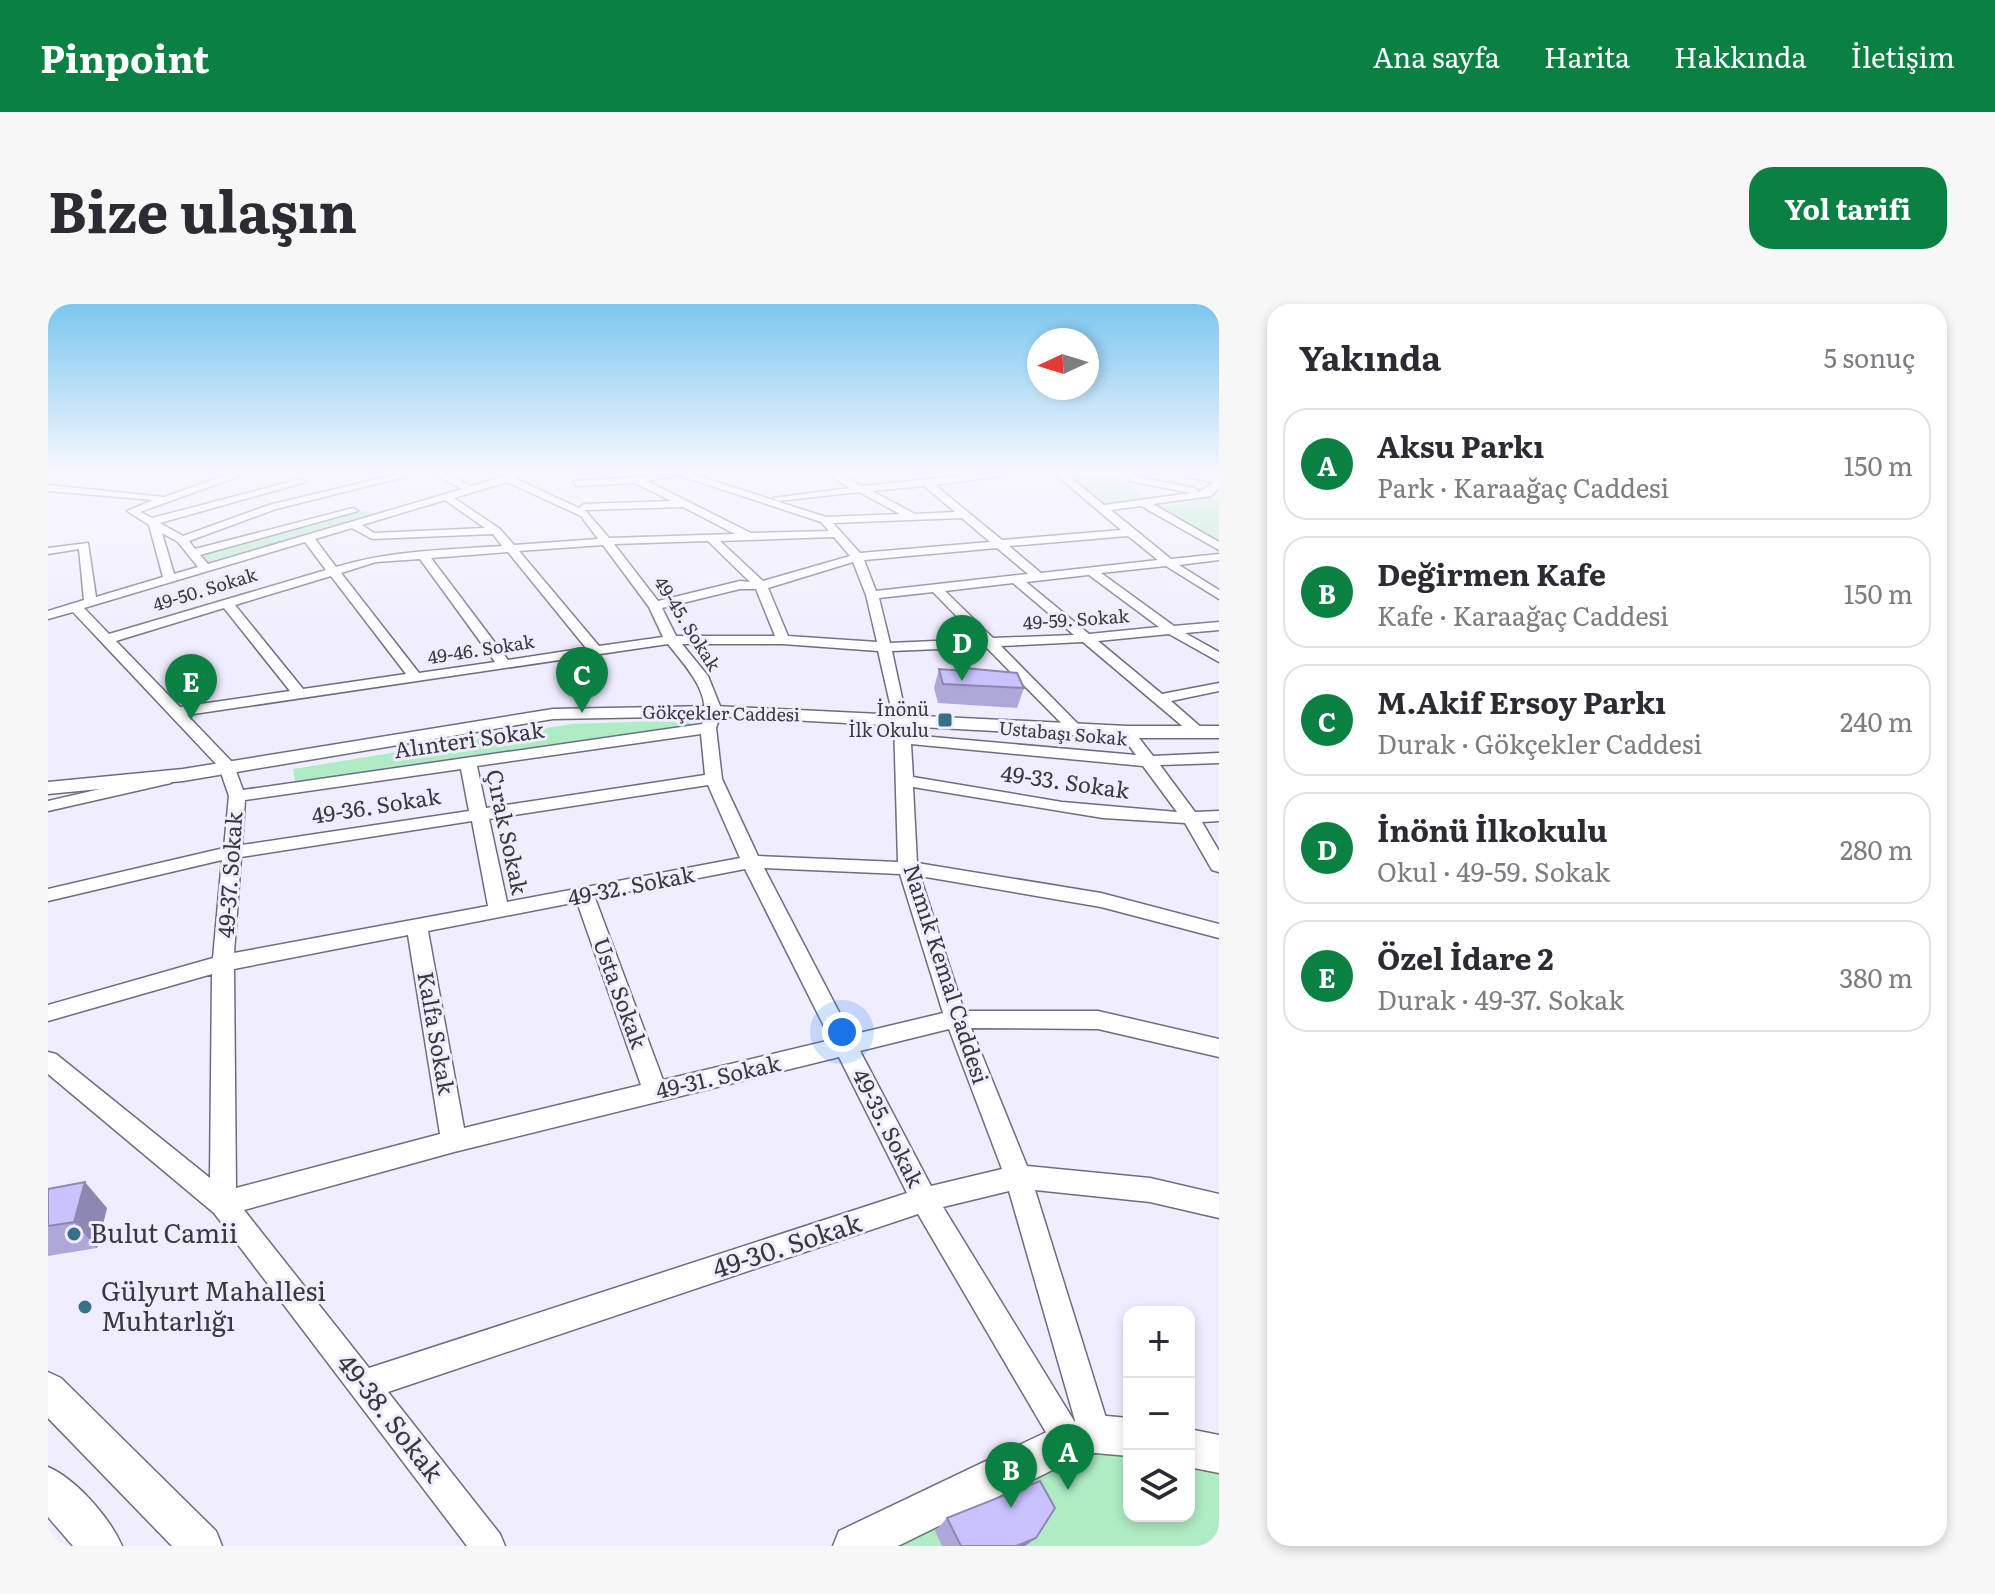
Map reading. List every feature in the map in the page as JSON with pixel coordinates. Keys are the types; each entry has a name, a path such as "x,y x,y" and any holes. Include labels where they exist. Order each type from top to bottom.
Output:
{"main road":[{"name":"Gökçekler Caddesi","path":"48,788 183,775 553,714 903,730 1219,732"},
{"name":"Gökçekler Caddesi","path":"48,776 183,762 227,766"},
{"path":"48,1391 201,1546"},
{"path":"854,1546 1098,1438"},
{"path":"1195,1449 1219,1454"},
{"path":"48,1487 101,1546"}],"street":[{"path":"156,532 169,579"},
{"path":"170,532 182,540 205,568"},
{"path":"182,540 200,532"},
{"path":"194,553 274,532"},
{"path":"48,615 330,532"},
{"path":"366,532 372,536 472,532"},
{"path":"497,532 595,650"},
{"name":"49-45. Sokak","path":"601,532 655,606 671,640 701,676 711,720"},
{"path":"740,532 748,536"},
{"path":"986,532 1040,578"},
{"path":"655,606 740,585 761,586 857,557 1132,532 1171,565 1219,595"},
{"path":"1193,532 1219,547"},
{"name":"49-50. Sokak","path":"108,639 375,559 421,553 609,541 837,534"},
{"name":"Namık Kemal Caddesi","path":"837,534 857,557 872,595 886,647 903,730 908,868 956,1019 1018,1177 1098,1438"},
{"path":"308,538 330,571 416,678"},
{"path":"711,538 761,586 783,640"},
{"path":"48,551 84,545 84,605"},
{"path":"421,553 504,664"},
{"path":"872,595 1171,565 1219,557"},
{"path":"1093,573 1172,631 1219,658"},
{"path":"1017,580 1198,732"},
{"path":"937,589 1075,729"},
{"path":"227,603 300,695"},
{"name":"49-37. Sokak","path":"84,605 108,639 227,766 237,796 223,963 223,1204"},
{"name":"49-59. Sokak","path":"886,647 993,644 1219,626"},
{"name":"49-46. Sokak","path":"178,712 671,640 783,640 886,647"},
{"path":"1161,699 1219,687"},
{"name":"Alınteri Sokak","path":"237,796 468,762 711,720"},
{"name":"49-35. Sokak","path":"711,720 714,779 751,862 924,1200 1098,1438"},
{"name":"Ustabaşı Sokak","path":"903,730 1146,761 1219,758"},
{"path":"1127,732 1191,819 1219,866"},
{"name":"Çırak Sokak","path":"468,762 499,911"},
{"path":"48,806 183,775"},
{"name":"49-36. Sokak","path":"48,895 233,852 714,779"},
{"name":"49-33. Sokak","path":"906,781 1074,808 1191,819 1219,816"},
{"name":"49-32. Sokak","path":"48,1013 223,963 751,862 908,868 1101,900 1219,931"},
{"name":"Usta Sokak","path":"585,896 655,1090"},
{"name":"Kalfa Sokak","path":"417,926 454,1141"},
{"name":"49-31. Sokak","path":"223,1204 655,1090 848,1047 956,1019 1098,1020 1219,1048"},
{"name":"49-38. Sokak","path":"48,1061 223,1204 488,1546"},
{"name":"49-30. Sokak","path":"365,1385 924,1200 1018,1177 1150,1190 1219,1206"}],"green space":[{"path":"285,532 313,532 207,562 203,554"},
{"path":"1198,532 1219,532 1219,544"},
{"path":"689,720 693,725 295,782 293,769 571,724"},
{"path":"1098,1446 1123,1449 1123,1522 1195,1522 1195,1461 1219,1464 1219,1546 900,1546"}],"building":[{"path":"964,668 1017,673 1024,688 943,684 939,669 965,671"},
{"path":"85,1182 74,1222 48,1226 48,1189"},
{"path":"1040,1481 1055,1508 1036,1538 1016,1546 961,1546 947,1518"}],"place":[{"name":"İnönü İlkokulu","path":"962,681"},
{"name":"M.Akif Ersoy Parkı","path":"582,713"},
{"name":"Özel İdare 2","path":"191,720"},
{"name":"İnönü İlk Okulu","path":"945,720"},
{"name":"Bulut Camii","path":"74,1234"},
{"name":"Gülyurt Mahallesi Muhtarlığı","path":"85,1307"},
{"name":"Aksu Parkı","path":"1068,1490"},
{"name":"Değirmen Kafe","path":"1011,1508"}]}
